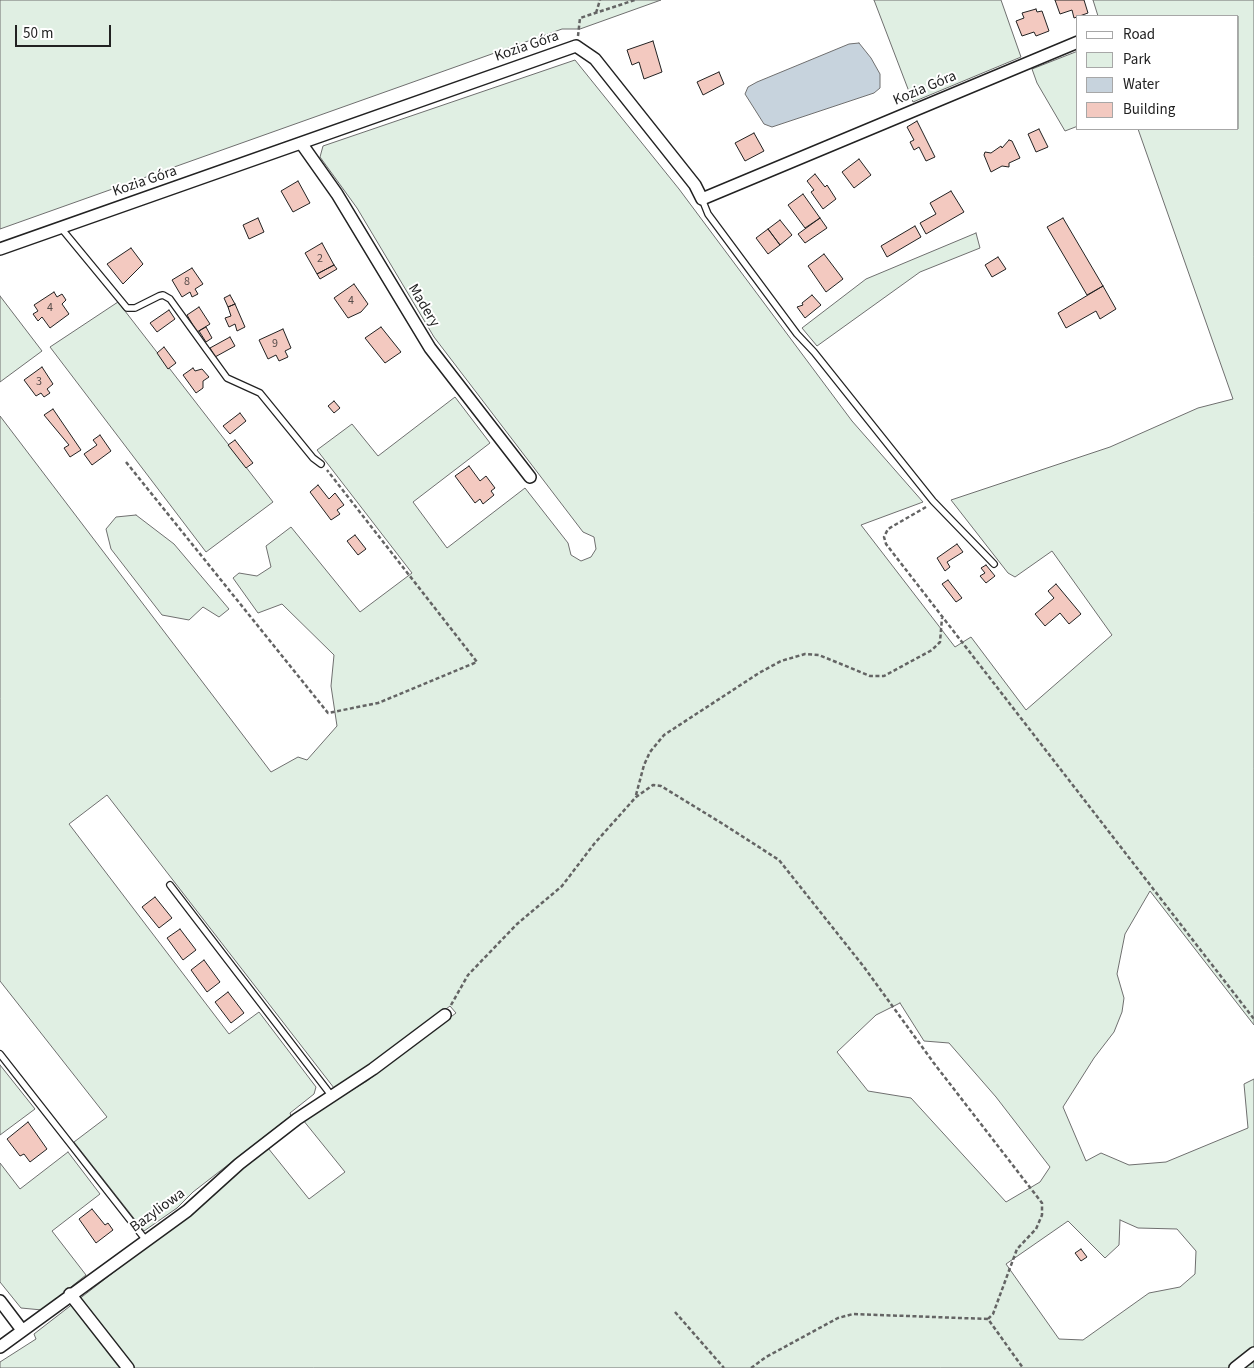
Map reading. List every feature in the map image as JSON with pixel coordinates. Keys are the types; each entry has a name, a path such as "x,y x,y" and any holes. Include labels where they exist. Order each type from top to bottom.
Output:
{"street":[{"name":"Kozia Góra","path":"0,249 576,46 594,59 695,185 702,199 1076,43"},
{"name":"Madery","path":"301,143 337,194 430,348 530,477"},
{"name":"Bazyliowa","path":"0,1347 187,1210 239,1164 330,1095 372,1069 445,1015"},
{"path":"70,1294 128,1368"},
{"path":"0,1301 22,1330"},
{"path":"1235,1368 1254,1353"}],"lane":[{"path":"702,199 708,214 797,334 814,352 933,501 994,564"},
{"path":"61,228 127,308 136,308 163,295 170,299 227,378 260,393 321,464"},
{"path":"170,885 330,1095"},
{"path":"0,1054 145,1239"}],"path":[{"path":"596,13 600,0"},
{"path":"576,46 580,18 635,0"},
{"path":"126,462 328,713 378,703 477,662 329,471 321,464"},
{"path":"933,501 922,511 888,529 884,537 886,544 1254,1018"},
{"path":"636,797 644,765 650,752 664,735 759,673 794,656 805,654 819,655 870,676 884,676 932,650 940,642 942,617"},
{"path":"445,1015 468,975 517,924 562,886 594,844 636,797 653,785 661,786 779,860 864,967 933,1062 1042,1203 1042,1215 1036,1229 1018,1249 993,1314 988,1319 853,1314 838,1318 766,1357 751,1368"},
{"path":"675,1312 724,1368"},
{"path":"988,1319 1023,1368"}],"green space":[{"path":"0,0 661,0 580,29 562,29 0,229"},
{"path":"874,0 1001,0 1021,57 913,102"},
{"path":"1093,0 1254,0 1254,1025 1150,891 1125,934 1117,974 1124,998 1122,1012 1114,1032 1094,1058 1063,1107 1086,1161 1101,1153 1129,1165 1166,1162 1248,1128 1244,1084 1254,1079 1254,1368 0,1368 0,1362 36,1339 34,1334 154,1241 268,1148 309,1199 345,1172 303,1120 367,1081 456,1013 450,1006 388,1052 334,1088 107,795 69,824 229,1034 259,1012 316,1087 314,1094 290,1113 291,1116 193,1192 177,1208 144,1231 74,1142 107,1117 0,981 0,416 271,772 298,757 307,760 337,726 331,686 334,655 282,604 258,613 233,578 239,573 257,576 271,567 266,546 291,527 360,612 412,573 317,450 352,424 378,456 455,397 490,443 413,502 447,548 525,488 568,543 571,555 581,561 591,557 596,549 594,537 583,532 434,337 357,208 320,157 323,146 575,60 679,189 852,421 923,502 861,525 955,647 971,637 1026,710 1112,635 1052,551 1015,577 1008,573 951,500 1110,447 1198,408 1233,399 1138,130 1239,130 1239,15 1098,15","holes":["900,1003 924,1041 949,1043 996,1097 1050,1167 1040,1182 1006,1202 911,1098 868,1091 837,1052 876,1015","1120,1220 1138,1228 1177,1229 1196,1251 1195,1274 1180,1287 1149,1293 1083,1340 1059,1339 1006,1264 1068,1221 1105,1258 1119,1245"]},
{"path":"1076,52 1076,127 1065,131 1037,83 1032,69"},
{"path":"976,233 980,248 920,272 817,346 802,328 866,279"},
{"path":"0,296 42,351 0,382"},
{"path":"118,302 273,502 206,552 50,347"},
{"path":"136,515 174,544 229,609 219,617 203,607 189,620 162,615 111,549 106,529 116,517"},
{"path":"0,1065 35,1109 0,1135"},
{"path":"68,1152 100,1194 52,1231 86,1275 42,1310 21,1308 0,1282 0,1163 20,1189"}],"water":[{"path":"859,43 871,58 880,74 880,88 874,93 772,127 764,124 745,94 748,87 757,82 849,44"}],"building":[{"path":"1055,0 1084,0 1088,13 1076,15 1074,18 1072,10 1060,14"},
{"path":"1036,9 1037,12 1042,11 1049,31 1036,36 1034,32 1022,36 1016,21 1024,18 1022,13"},
{"path":"653,41 662,72 644,79 639,62 632,65 627,50"},
{"path":"719,72 724,84 703,95 697,82"},
{"path":"917,121 935,157 926,161 919,147 914,150 910,142 914,140 907,127"},
{"path":"1039,129 1048,147 1036,152 1028,134"},
{"path":"754,133 764,151 745,161 735,143"},
{"path":"1009,140 1012,141 1020,158 1009,163 1009,167 1002,166 991,172 984,155 985,152 991,153 1001,146 1002,148"},
{"path":"859,159 871,175 854,188 842,172"},
{"path":"815,174 825,187 827,185 836,199 823,209 811,192 814,190 807,181"},
{"path":"298,181 310,203 293,212 281,191"},
{"path":"951,191 964,212 926,234 920,223 936,214 930,203"},
{"path":"803,194 820,218 805,228 788,205"},
{"path":"258,218 264,232 249,239 243,225"},
{"path":"820,218 827,228 805,243 798,234"},
{"path":"1063,218 1103,286 1087,295 1047,227"},
{"path":"780,220 792,235 780,245 768,229"},
{"path":"915,226 921,237 887,257 881,246"},
{"path":"768,229 780,245 768,254 756,238"},
{"path":"322,243 334,265 317,274 305,253"},
{"path":"131,248 143,264 123,284 107,264"},
{"path":"824,254 843,279 826,292 808,266"},
{"path":"998,257 1006,269 992,277 985,265"},
{"path":"334,265 337,269 320,279 317,274"},
{"path":"192,268 203,284 195,289 198,294 192,297 190,292 182,297 172,280"},
{"path":"354,284 368,304 361,312 348,318 334,298"},
{"path":"1103,286 1116,309 1100,319 1096,311 1066,328 1058,313"},
{"path":"54,292 57,297 62,294 66,300 62,304 69,314 50,328 42,317 38,321 33,314 38,311 34,305"},
{"path":"230,295 235,304 228,307 224,298"},
{"path":"812,295 821,305 805,318 797,307 803,305 802,303"},
{"path":"235,304 245,327 237,331 235,324 229,327 225,318 231,316 228,307"},
{"path":"199,307 210,324 197,332 187,315"},
{"path":"169,310 175,319 157,332 150,323"},
{"path":"206,327 212,338 206,342 199,331"},
{"path":"381,327 401,352 385,363 365,338"},
{"path":"283,329 291,348 285,351 288,357 279,361 276,355 268,359 259,340"},
{"path":"230,337 235,346 215,357 210,348"},
{"path":"164,347 176,363 168,369 157,353"},
{"path":"42,367 53,384 47,389 50,393 44,397 41,393 36,396 24,380"},
{"path":"193,368 195,371 202,369 209,377 203,381 203,388 196,393 183,375"},
{"path":"334,401 340,408 334,413 328,406"},
{"path":"53,409 81,450 70,457 64,448 69,445 44,415"},
{"path":"240,413 246,421 230,434 223,426"},
{"path":"100,435 111,451 92,465 84,454 97,445 93,440"},
{"path":"235,440 253,463 246,468 228,445"},
{"path":"469,466 480,481 486,476 495,488 491,491 494,495 483,504 480,499 475,503 455,476"},
{"path":"318,485 329,499 335,493 344,505 337,510 340,514 331,520 310,492"},
{"path":"355,535 366,549 358,555 347,541"},
{"path":"957,544 963,552 947,562 950,567 945,571 937,558"},
{"path":"986,565 995,576 986,583 980,576 985,573 981,568"},
{"path":"948,580 962,598 956,602 942,584"},
{"path":"1056,584 1081,614 1069,624 1060,613 1045,626 1035,614 1054,598 1048,591"},
{"path":"155,897 172,918 159,928 142,907"},
{"path":"180,929 196,950 183,960 167,938"},
{"path":"204,960 220,982 207,992 191,970"},
{"path":"228,992 244,1013 231,1023 215,1002"},
{"path":"28,1122 47,1149 30,1162 24,1154 20,1156 7,1139"},
{"path":"92,1209 105,1225 108,1223 113,1230 96,1243 79,1219"},
{"path":"1081,1249 1087,1257 1081,1261 1075,1253"}]}
